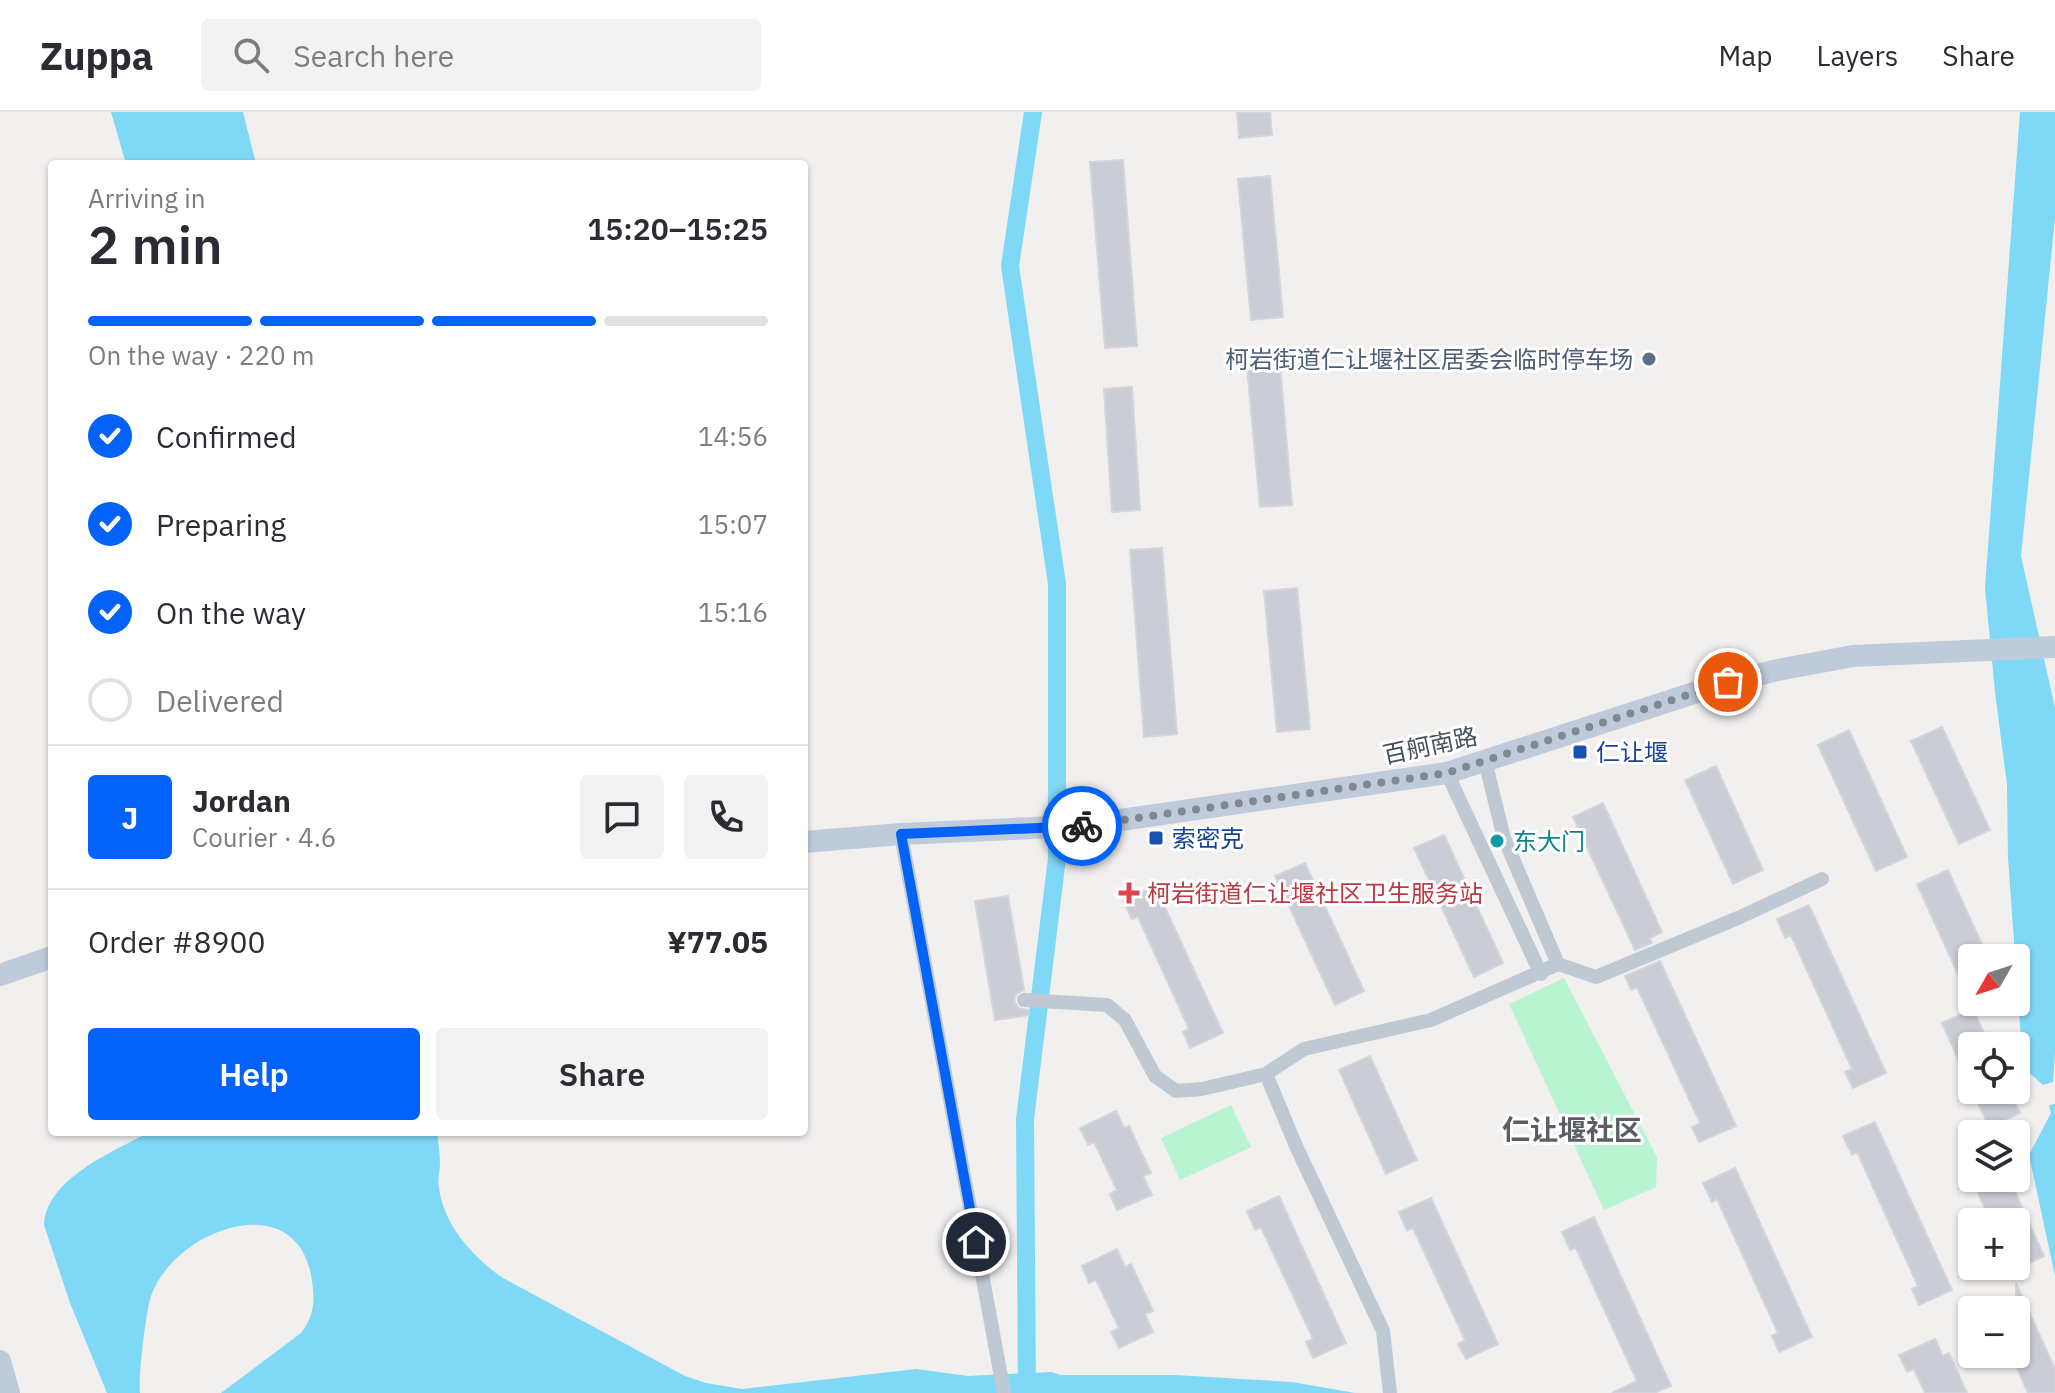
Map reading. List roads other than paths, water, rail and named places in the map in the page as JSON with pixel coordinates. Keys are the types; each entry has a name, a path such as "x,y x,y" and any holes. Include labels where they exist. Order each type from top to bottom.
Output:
{"street":[{"name":"百舸南路","path":"808,842 1079,826 1447,773 1728,682 1778,670 1853,656 2055,647"},
{"path":"1485,761 1504,838 1558,964 1596,977 1822,879"},
{"path":"1447,773 1541,974"},
{"path":"901,834 1004,1393"},
{"path":"0,975 48,958"},
{"path":"1024,1000 1107,1005 1125,1020 1155,1076 1176,1091 1202,1089 1266,1074 1304,1049 1431,1020 1558,964"},
{"path":"1266,1074 1296,1146 1383,1331 1390,1393"},
{"path":"0,1361 9,1393"}],"water":[{"path":"111,112 243,112 255,160 125,160"},
{"path":"2020,112 2055,112 2055,218 2021,556 2055,708 2055,1053 2053,1082 2043,1085 2030,1073 2030,1032 2020,1032 2019,1016 2030,1016 2030,944 2014,944 2007,785 1985,588"},
{"path":"2055,1104 2055,1276 2030,1160 2030,1153 2051,1113 2049,1105"},
{"path":"142,1136 437,1136 438,1185 442,1202 454,1228 481,1261 503,1278 685,1376 706,1383 742,1389 916,1369 968,1376 1051,1372 1061,1375 1175,1375 1292,1382 1355,1393 221,1393 301,1333 309,1321 312,1281 302,1251 285,1233 262,1225 236,1227 209,1236 184,1251 164,1272 149,1304 141,1359 140,1393 107,1393 70,1303 44,1225 56,1194 84,1168"}],"waterway":[{"path":"1027,1393 1025,1119 1057,858 1057,584 1010,266 1033,112"}],"place":[{"name":"柯岩街道仁让堰社区居委会临时停车场","path":"1649,359"},
{"name":"仁让堰","path":"1580,752"},
{"name":"索密克","path":"1156,838"},
{"name":"东大门","path":"1497,841"},
{"name":"柯岩街道仁让堰社区卫生服务站","path":"1129,893"}],"district":[{"name":"仁让堰社区","path":"1572,1129"}]}
